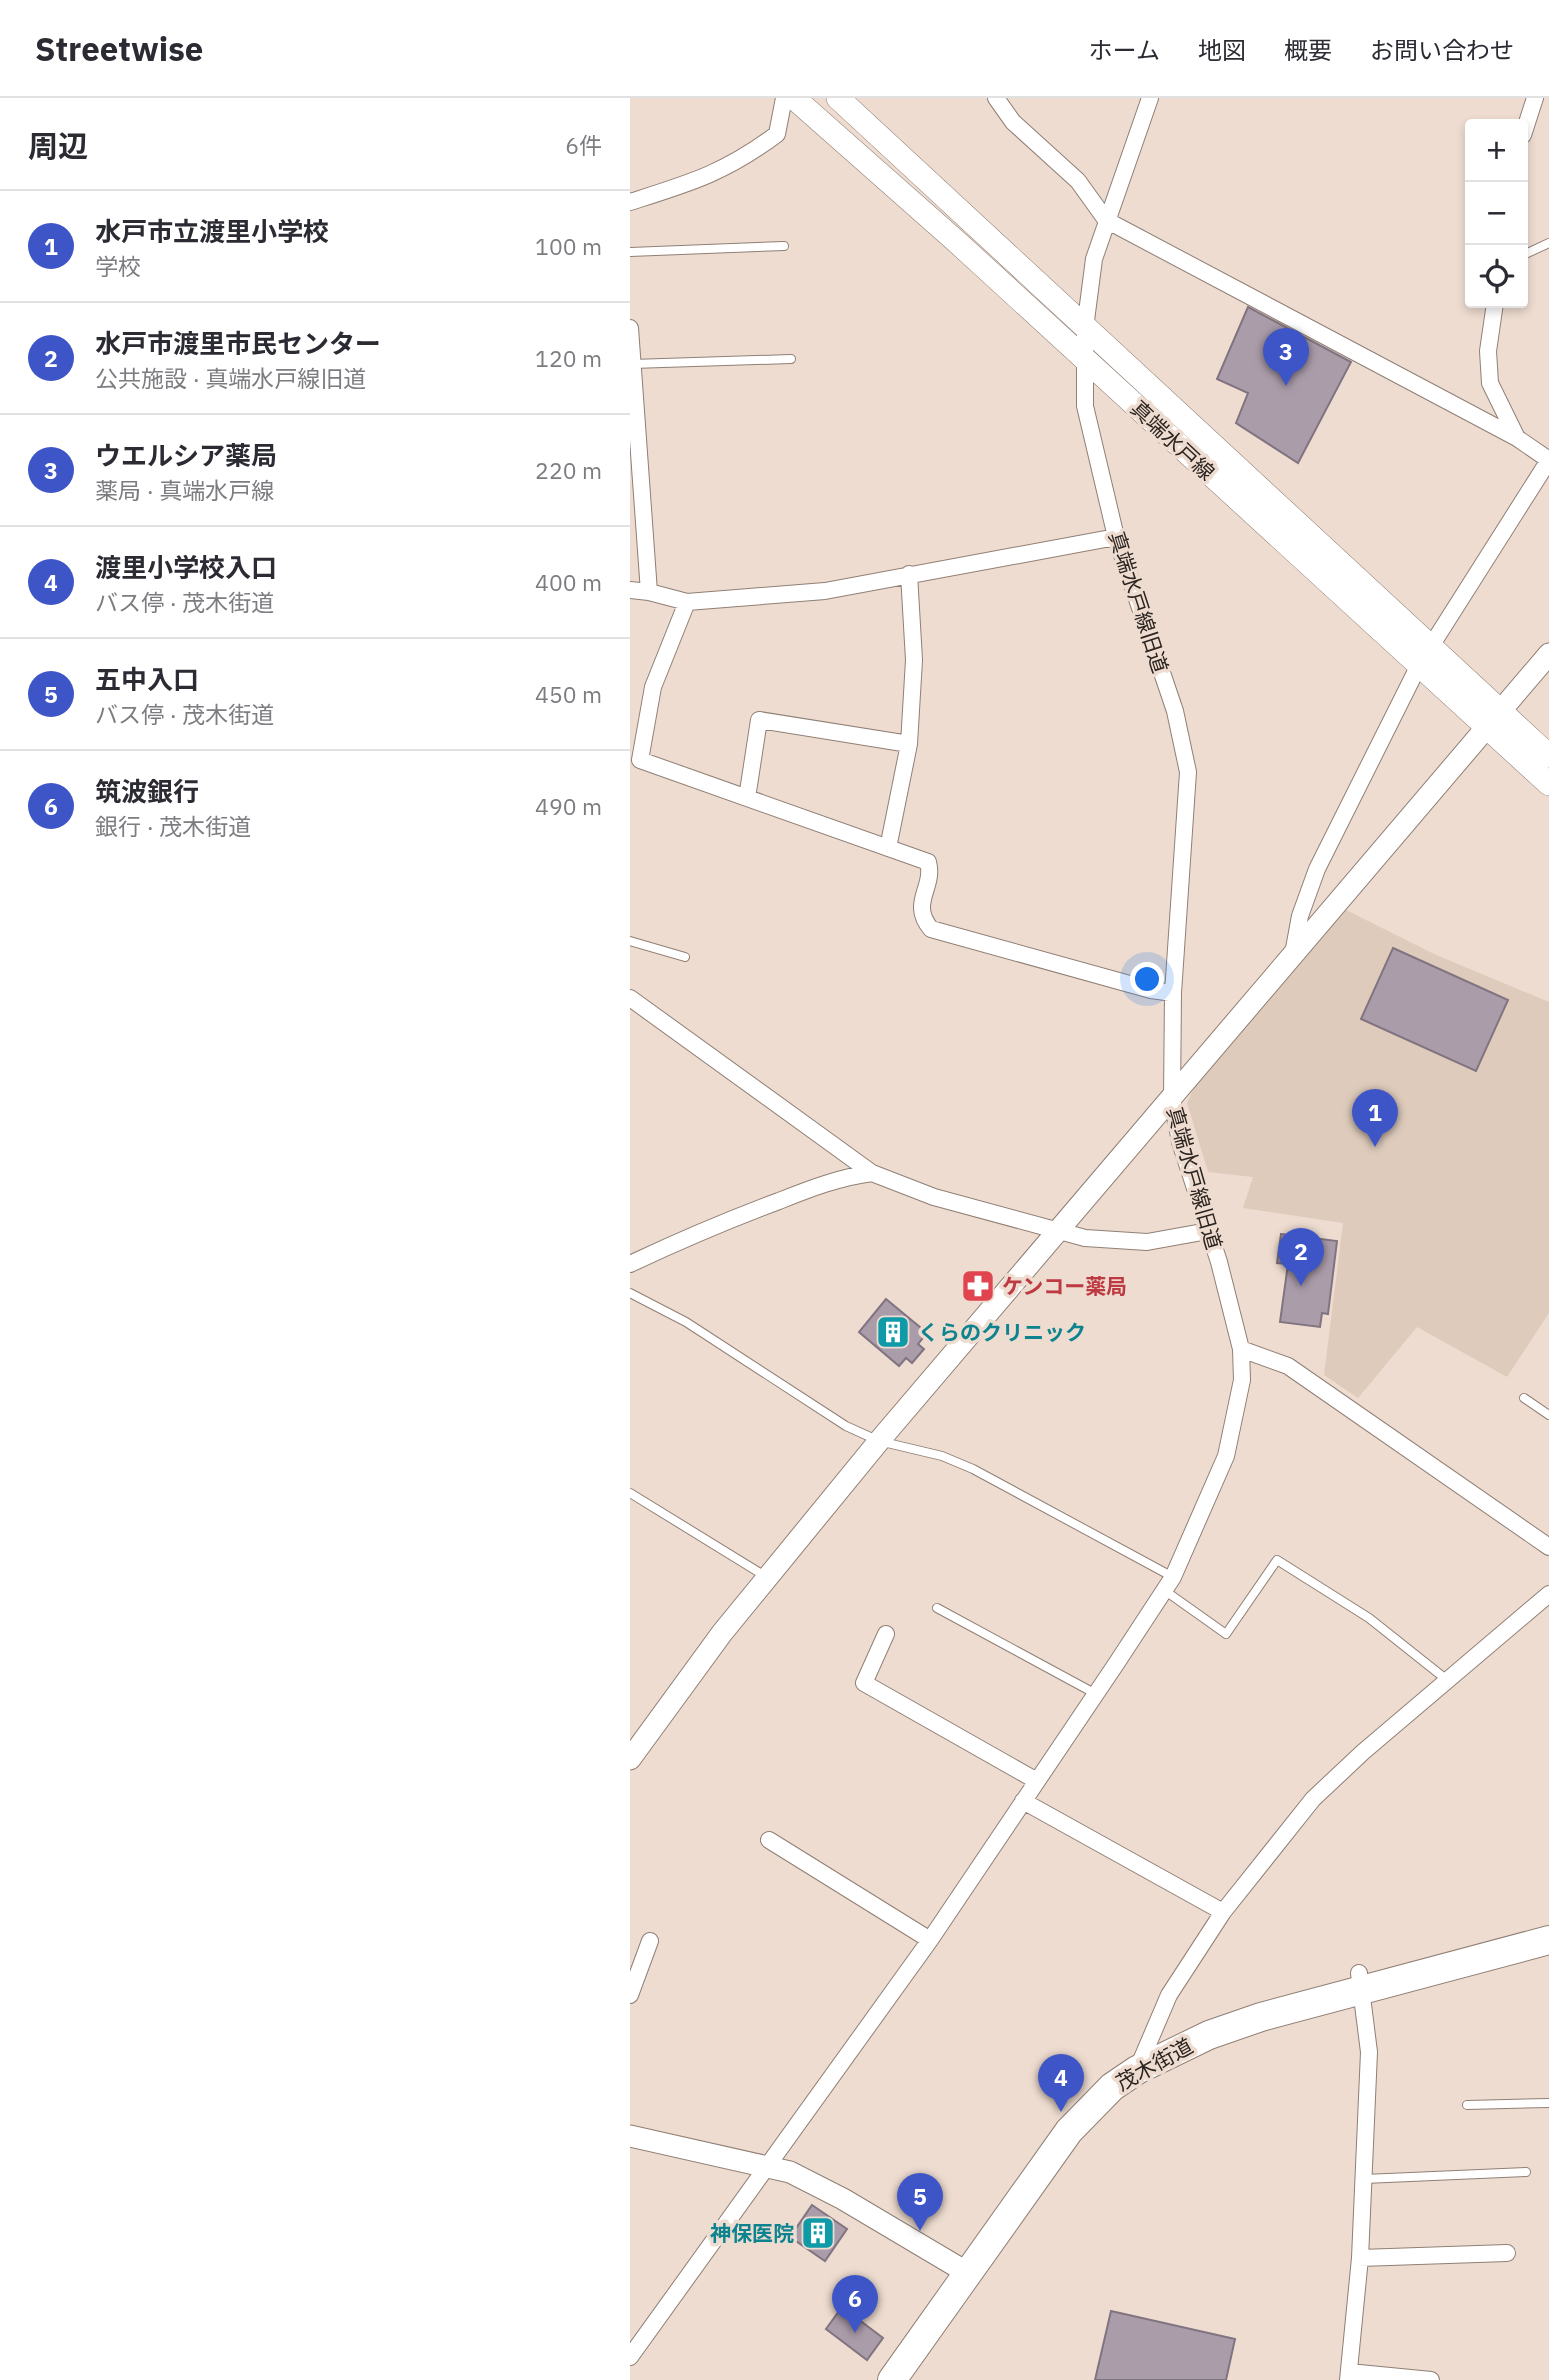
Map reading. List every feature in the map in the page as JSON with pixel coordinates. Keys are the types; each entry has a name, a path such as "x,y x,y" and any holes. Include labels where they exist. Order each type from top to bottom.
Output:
{"highway":[{"name":"茂木街道","path":"892,2380 966,2272 1069,2131 1104,2094 1137,2070 1209,2035 1361,1981 1549,1940"}],"main road":[{"name":"真端水戸線","path":"794,98 1084,359 1425,656"},
{"name":"真端水戸線","path":"838,98 1085,328 1494,720 1549,784"},
{"name":"真端水戸線","path":"1494,720 1549,756"}],"street":[{"path":"630,202 699,180 740,162 777,134 783,98"},
{"path":"996,98 1013,122 1078,181 1106,220 1517,438 1549,460 1425,656 1317,869 1300,916 1293,954"},
{"path":"1085,328 1094,258 1150,98"},
{"path":"1528,120 1535,98"},
{"path":"1493,308 1488,351 1490,383 1517,438"},
{"path":"630,328 649,592"},
{"name":"真端水戸線旧道","path":"630,2357 930,1940 1096,1694 1168,1583 1226,1456 1242,1380 1241,1349 1180,1142 1171,1098 1173,993 1188,772 1175,711 1116,537 1088,426 1085,328"},
{"path":"630,590 687,602 825,591 1116,537"},
{"path":"888,848 909,744 914,660 909,574"},
{"path":"687,602 653,687 635,758 928,862 931,872 921,904 923,919 931,929 1151,990 1173,993"},
{"path":"630,1759 722,1633 879,1441 1055,1231 1549,654"},
{"path":"747,798 758,720 909,744"},
{"path":"630,998 872,1173 934,1197 1085,1238 1147,1242 1208,1231"},
{"path":"630,1264 703,1229 793,1195 852,1175 872,1173"},
{"path":"1241,1349 1288,1366 1549,1547"},
{"path":"1137,2070 1168,1995 1223,1912 1313,1799 1549,1594"},
{"path":"886,1634 864,1684 1037,1781"},
{"path":"1023,1801 1223,1912"},
{"path":"769,1840 930,1940"},
{"path":"630,1995 650,1941"},
{"path":"1361,1981 1369,2052 1360,2258 1348,2376 1431,2380"},
{"path":"630,2136 768,2166 818,2185 966,2272"},
{"path":"1360,2258 1507,2253"}],"lane":[{"path":"1528,253 1549,243"},
{"path":"630,253 785,246"},
{"path":"632,364 792,359"},
{"path":"630,941 685,957"},
{"path":"630,1293 686,1322 846,1426 879,1441 942,1456 973,1469 1168,1583 1226,1634 1277,1560 1368,1618 1447,1680"},
{"path":"1524,1398 1549,1415"},
{"path":"630,1493 768,1577"},
{"path":"937,1608 1096,1694"},
{"path":"1467,2105 1549,2103"},
{"path":"1364,2179 1526,2172"}],"shaded area":[{"path":"1346,910 1434,954 1549,1002 1549,1313 1507,1377 1417,1327 1358,1398 1324,1375 1343,1223 1243,1208 1253,1177 1208,1172 1187,1103 1197,1081 1287,973"}],"building":[{"path":"1248,307 1351,362 1298,463 1236,423 1248,393 1217,379"},
{"path":"1393,948 1508,1000 1476,1071 1361,1019"},
{"path":"1281,1234 1337,1241 1328,1314 1322,1313 1320,1327 1280,1322 1288,1264 1277,1263"},
{"name":"くらのクリニック","path":"886,1299 927,1333 918,1344 924,1349 912,1363 906,1358 899,1366 859,1332"},
{"name":"神保医院","path":"812,2205 847,2229 825,2261 790,2237"},
{"path":"842,2307 883,2338 867,2360 826,2329"},
{"path":"1111,2311 1235,2339 1226,2380 1095,2380"}],"place":[{"name":"ウエルシア薬局","path":"1286,386"},
{"name":"水戸市立渡里小学校","path":"1375,1147"},
{"name":"ケンコー薬局","path":"978,1286"},
{"name":"水戸市渡里市民センター","path":"1301,1286"},
{"name":"くらのクリニック","path":"893,1332"},
{"name":"渡里小学校入口","path":"1061,2112"},
{"name":"五中入口","path":"920,2231"},
{"name":"神保医院","path":"818,2233"},
{"name":"筑波銀行","path":"855,2333"}]}
